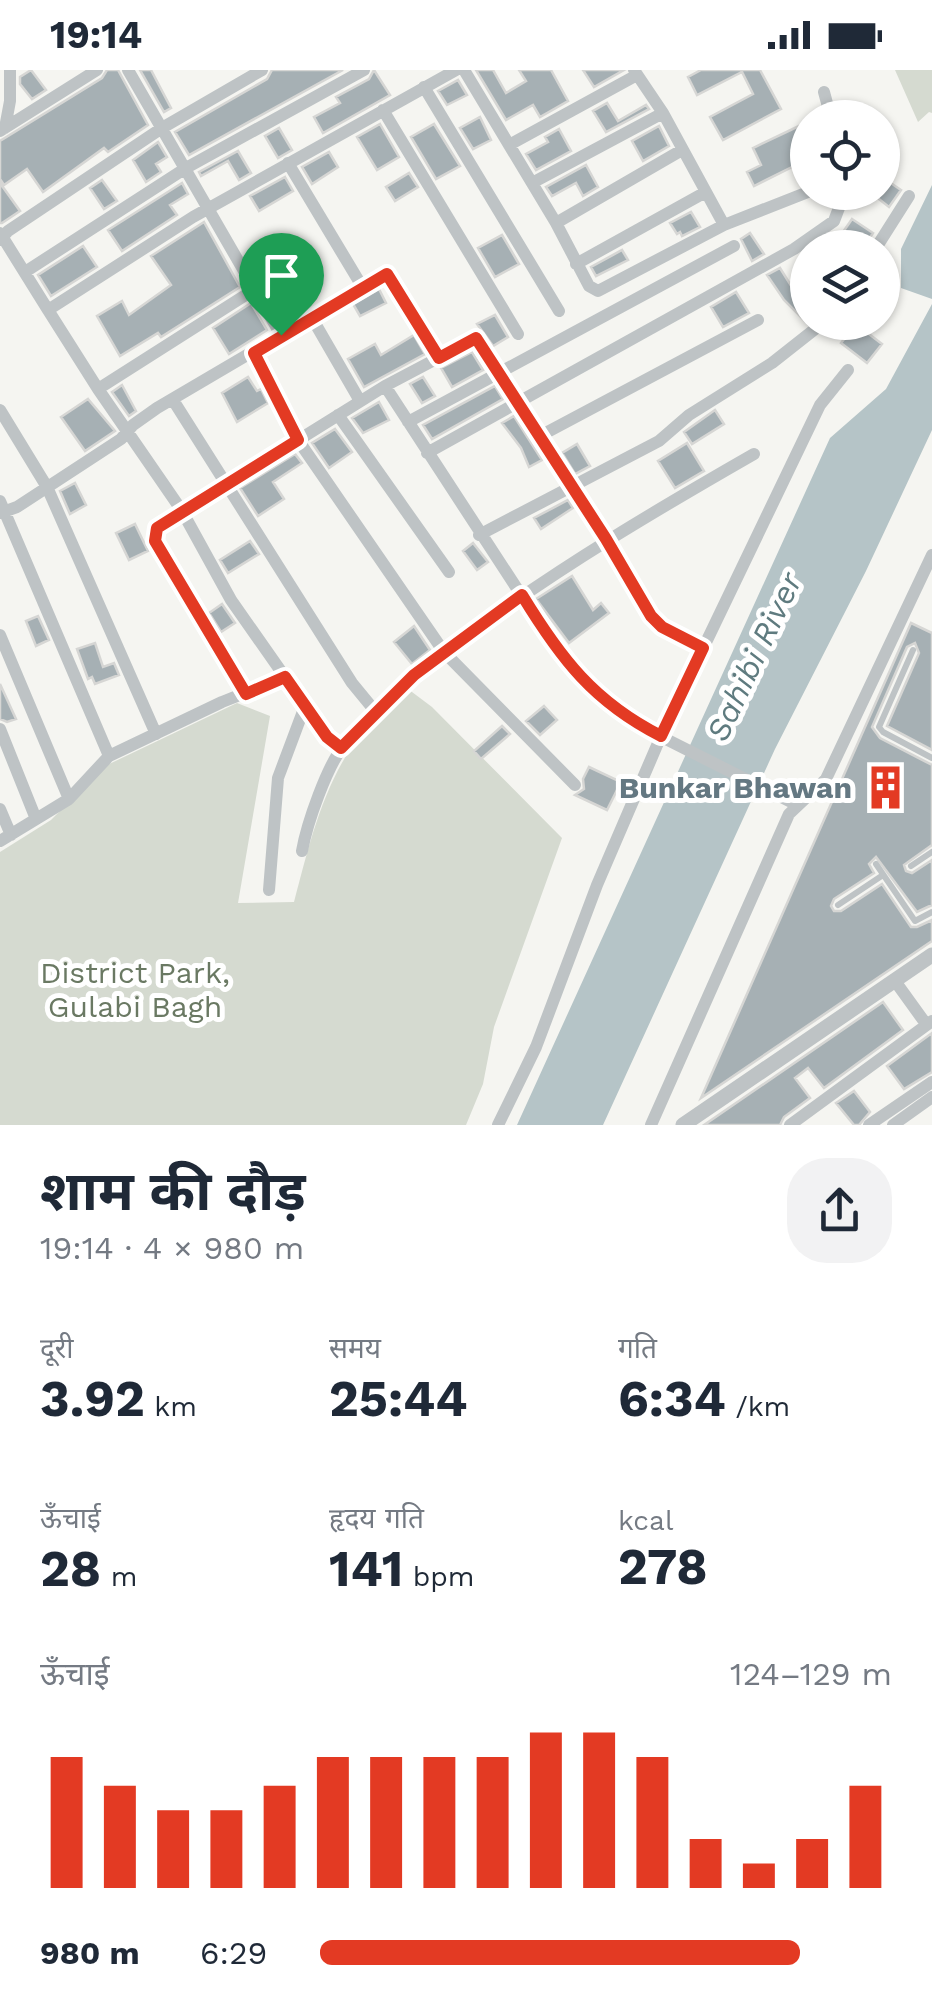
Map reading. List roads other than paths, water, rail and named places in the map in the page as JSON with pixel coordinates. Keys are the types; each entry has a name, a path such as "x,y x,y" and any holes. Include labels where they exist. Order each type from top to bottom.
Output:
{"street":[{"path":"3,130 10,101 10,70"},
{"path":"3,130 96,70"},
{"path":"128,70 281,335"},
{"path":"262,70 162,128 1,236 98,390 182,511 231,600 327,737 341,748"},
{"path":"26,272 186,168 364,70"},
{"path":"48,310 210,208 456,70"},
{"path":"464,70 556,222 589,286 598,291 724,225 790,199"},
{"path":"508,145 636,73 663,113 724,225"},
{"path":"424,87 559,311"},
{"path":"824,92 826,100"},
{"path":"383,110 518,334"},
{"path":"532,183 663,113"},
{"path":"556,222 682,150"},
{"path":"288,163 363,288"},
{"path":"576,264 704,193"},
{"path":"887,230 908,196"},
{"path":"427,453 820,233 834,221 838,210"},
{"path":"408,422 734,246"},
{"path":"109,756 2,509 47,487 173,400 383,275 391,276 439,358"},
{"path":"98,390 255,289"},
{"path":"312,318 360,402"},
{"path":"538,437 758,320"},
{"path":"246,694 155,541 157,528 385,386 476,338 651,616 662,627 703,648"},
{"path":"479,535 660,441 689,415 801,340"},
{"path":"254,353 298,440 444,652 575,786"},
{"path":"498,1125 536,1047 596,884 661,736 820,404 848,370"},
{"path":"385,386 542,627 598,696 624,718 796,805"},
{"path":"173,400 352,683 375,711"},
{"path":"0,410 47,487 156,734"},
{"path":"338,415 449,572"},
{"path":"302,851 306,827 341,748 375,711 444,652 522,595 606,539 754,454"},
{"path":"651,1125 789,814 826,779 932,556"},
{"path":"0,635 69,799"},
{"path":"0,809 6,838 69,799 109,756 285,677"},
{"path":"268,890 278,778 305,706"},
{"path":"0,729 36,819"},
{"path":"683,1125 932,956"},
{"path":"790,1125 929,1023 895,981"},
{"path":"870,1125 932,1082"},
{"path":"893,1125 932,1098"}],"lane":[{"path":"913,650 879,727 932,758"},
{"path":"911,866 932,852"},
{"path":"876,864 915,921 932,912"},
{"path":"838,904 883,875"}],"water":[{"path":"932,185 932,299 901,288 901,249"},
{"name":"Sahibi River","path":"932,304 932,430 866,571 775,749 603,1125 517,1125 830,438 886,389"}],"place":[{"name":"Bunkar Bhawan","path":"885,787"}],"park label":[{"name":"District Park, Gulabi Bagh","path":"135,989"}]}
